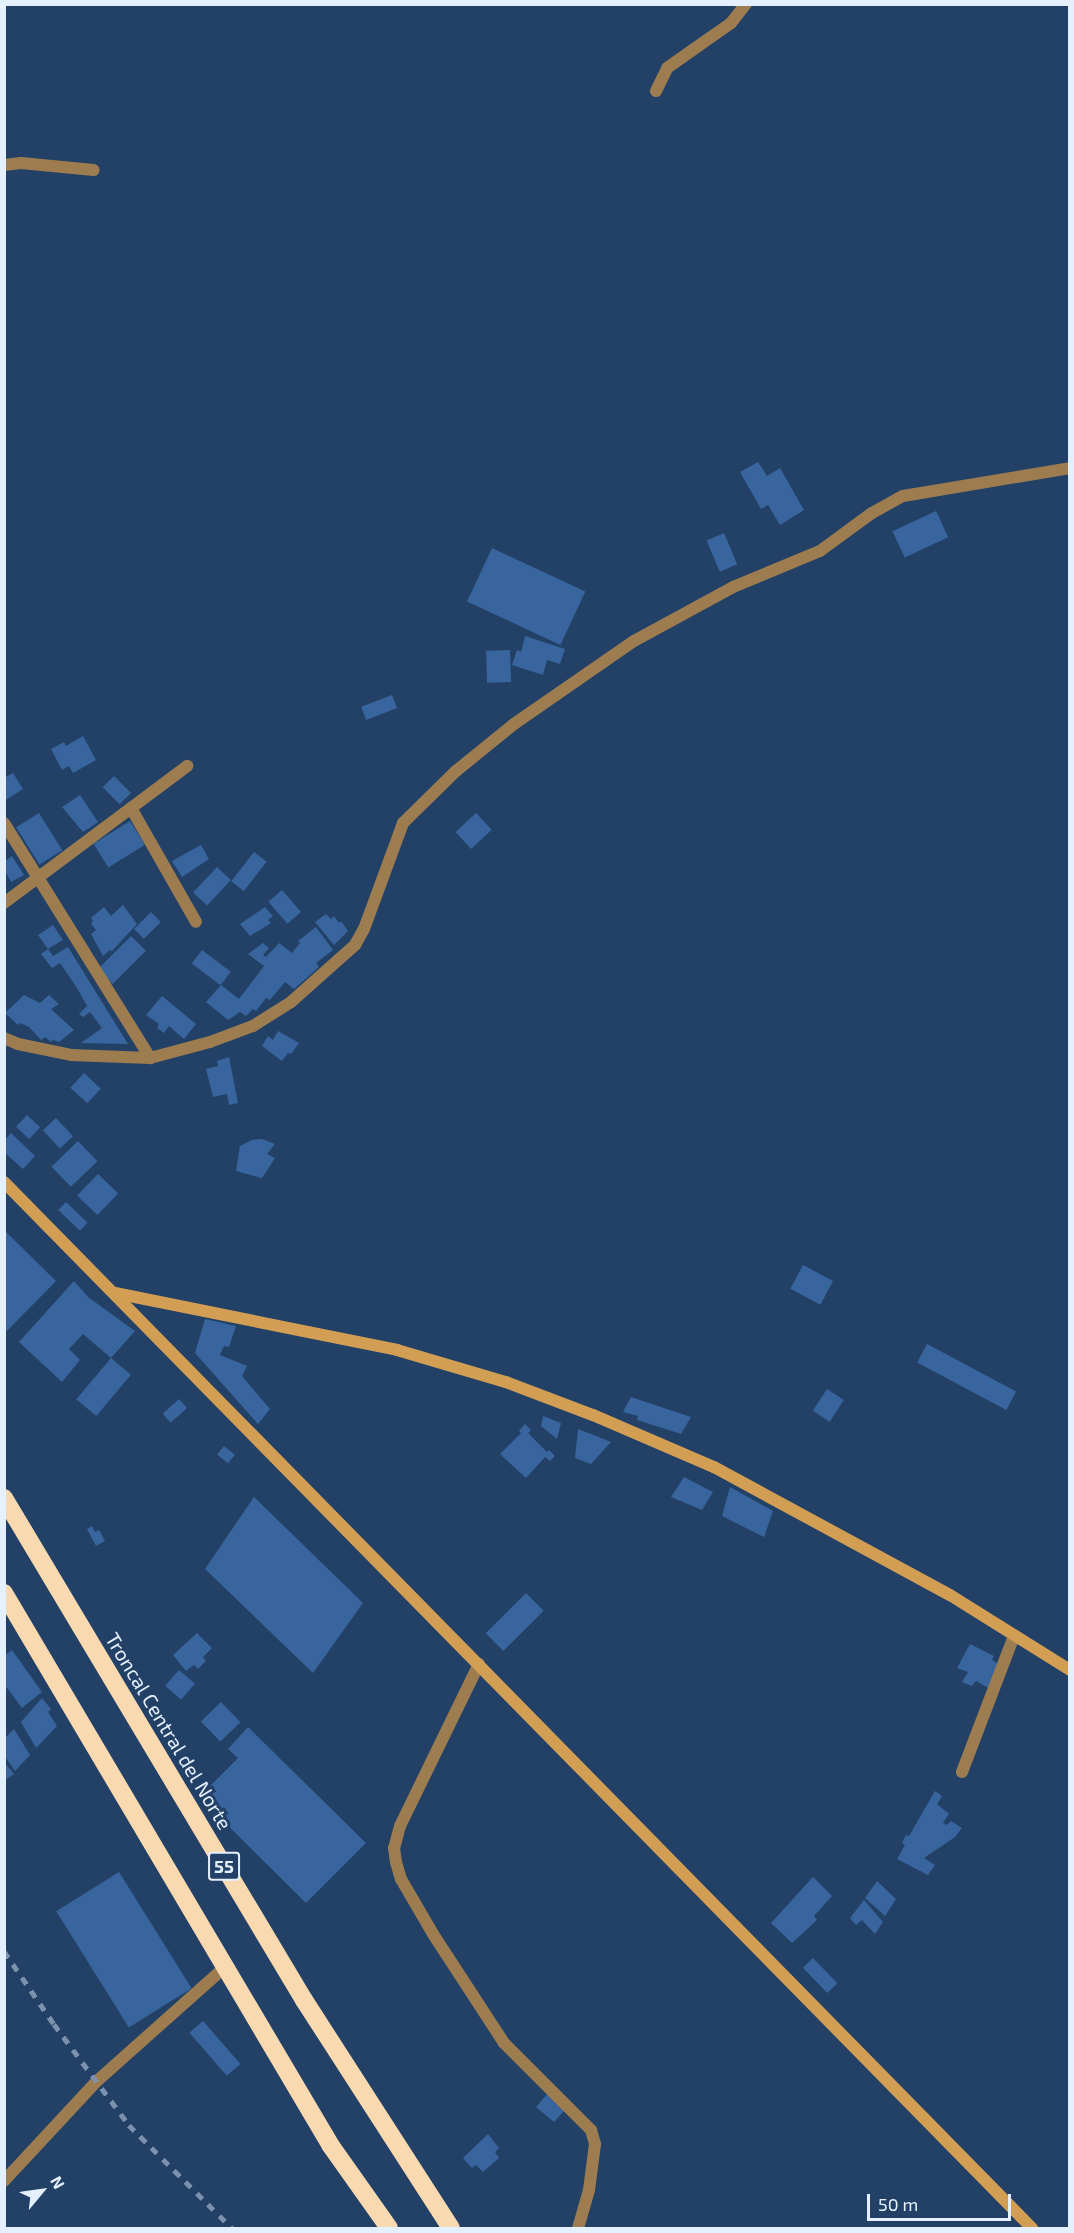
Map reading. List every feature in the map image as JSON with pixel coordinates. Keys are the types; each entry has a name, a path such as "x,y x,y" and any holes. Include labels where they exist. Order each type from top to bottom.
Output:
{"highway":[{"name":"Troncal Central del Norte","path":"4,1498 304,2000 451,2229"},
{"path":"4,1593 224,1968 331,2145 389,2229"}],"street":[{"path":"656,91 667,69 731,23 746,4"},
{"path":"4,165 21,163 94,170"},
{"path":"4,1038 18,1044 71,1055 150,1058 210,1042 254,1026 291,1002 355,945 362,935 403,823 420,804 506,729 634,641 733,587 820,551 872,513 903,496 1070,468"},
{"path":"4,903 187,766"},
{"path":"132,808 195,922"},
{"path":"4,823 40,877 150,1058"},
{"path":"4,1182 1032,2229"},
{"path":"114,1293 397,1350 506,1382 714,1467 950,1595 1070,1670"},
{"path":"962,1772 1014,1636"},
{"path":"479,1664 400,1826 394,1848 396,1862 401,1879 433,1934 504,2043 591,2130 595,2144 589,2190 578,2229"},
{"path":"4,2181 97,2081 224,1968"}],"building":[{"path":"758,462 767,476 780,468 804,510 780,525 768,505 761,509 740,472"},
{"path":"936,511 948,537 905,558 892,531"},
{"path":"724,533 737,564 720,572 707,540"},
{"path":"492,548 585,592 560,645 467,601"},
{"path":"525,636 565,649 560,664 547,660 543,675 512,665 517,650 521,652"},
{"path":"510,650 511,682 487,683 486,651"},
{"path":"392,695 397,708 366,720 361,707"},
{"path":"83,736 96,760 73,773 69,766 62,770 51,749 64,742 66,746"},
{"path":"13,773 23,789 4,801 4,778"},
{"path":"114,776 131,793 120,804 103,787"},
{"path":"80,795 98,822 83,832 62,807"},
{"path":"39,813 62,850 39,865 16,827"},
{"path":"476,813 492,830 471,849 456,832"},
{"path":"130,821 145,845 108,868 94,844"},
{"path":"201,845 209,859 182,877 172,861"},
{"path":"254,852 267,862 244,891 231,881"},
{"path":"12,856 24,875 11,882 5,871 5,861"},
{"path":"217,867 231,880 207,906 193,893"},
{"path":"282,890 301,912 287,924 268,902"},
{"path":"123,905 137,924 112,951 110,950 103,956 91,934 96,930 91,924 93,921 91,918 104,907 111,916"},
{"path":"265,907 273,916 268,920 271,923 250,936 240,924"},
{"path":"151,912 161,922 144,939 134,929"},
{"path":"326,914 331,919 334,916 339,923 341,921 348,931 334,945 315,922"},
{"path":"53,925 63,940 48,949 38,935"},
{"path":"316,927 333,950 316,963 319,967 294,989 285,982 270,1000 266,998 256,1011 253,1009 246,1016 240,1012 228,1020 206,1002 221,985 239,999 264,966 248,954 263,943 269,948 263,955 266,957 279,943 292,953 300,943 298,941"},
{"path":"131,936 146,951 113,984 98,969"},
{"path":"68,947 128,1044 81,1043 102,1028 90,1012 83,1017 79,1014 87,1006 60,963 52,968 41,954 48,949 53,956"},
{"path":"202,950 231,972 221,985 192,964"},
{"path":"24,995 40,1003 49,995 59,1004 51,1009 74,1030 59,1042 53,1040 51,1042 45,1037 41,1040 29,1027 20,1023 18,1025 5,1013"},
{"path":"162,996 196,1024 184,1039 169,1026 164,1033 157,1028 159,1024 146,1015"},
{"path":"278,1031 299,1043 282,1061 262,1046 268,1036 273,1040"},
{"path":"229,1057 238,1103 229,1105 227,1094 213,1097 206,1069 218,1066 217,1061"},
{"path":"84,1073 101,1089 87,1103 70,1088"},
{"path":"27,1115 40,1127 29,1139 16,1127"},
{"path":"56,1118 73,1136 60,1149 43,1130"},
{"path":"11,1133 35,1156 23,1169 4,1152 4,1141"},
{"path":"262,1139 275,1144 267,1154 275,1158 262,1178 236,1171 240,1146 252,1140"},
{"path":"78,1141 97,1161 71,1187 51,1167"},
{"path":"98,1174 118,1193 97,1215 77,1196"},
{"path":"66,1202 88,1223 80,1231 58,1210"},
{"path":"4,1230 56,1281 7,1331 4,1328"},
{"path":"803,1265 833,1281 820,1305 790,1289"},
{"path":"74,1281 88,1297 135,1331 111,1358 83,1334 69,1349 80,1360 62,1382 19,1342"},
{"path":"205,1319 236,1326 229,1347 224,1346 220,1355 247,1366 242,1376 270,1409 258,1424 195,1353"},
{"path":"927,1344 1016,1391 1006,1410 917,1363"},
{"path":"111,1358 131,1375 96,1416 76,1399"},
{"path":"827,1389 844,1400 830,1422 813,1411"},
{"path":"631,1397 691,1417 681,1434 637,1420 638,1416 623,1412"},
{"path":"179,1399 187,1408 171,1423 163,1414"},
{"path":"543,1416 561,1423 557,1439 541,1426"},
{"path":"525,1424 531,1430 528,1433 547,1452 549,1450 555,1456 550,1461 545,1457 526,1478 500,1454 521,1433 519,1431"},
{"path":"578,1429 611,1442 591,1464 575,1458"},
{"path":"224,1446 235,1455 228,1463 217,1455"},
{"path":"684,1477 713,1492 702,1510 671,1497"},
{"path":"730,1487 773,1511 764,1537 722,1516"},
{"path":"254,1497 363,1603 313,1673 205,1569"},
{"path":"92,1526 95,1532 99,1530 105,1541 96,1546 87,1529"},
{"path":"526,1593 544,1611 503,1651 486,1633"},
{"path":"197,1633 212,1648 203,1657 206,1661 198,1669 194,1665 186,1671 173,1655"},
{"path":"970,1644 994,1656 992,1660 1001,1665 988,1688 976,1681 972,1686 962,1682 968,1672 957,1668"},
{"path":"12,1650 42,1692 22,1708 4,1684 4,1656"},
{"path":"179,1670 195,1684 181,1700 165,1686"},
{"path":"42,1698 51,1709 48,1712 57,1726 36,1748 21,1722"},
{"path":"221,1702 240,1722 220,1742 201,1721"},
{"path":"248,1727 366,1843 306,1903 199,1797 238,1758 228,1749"},
{"path":"14,1729 30,1755 15,1771 4,1755 4,1739"},
{"path":"4,1762 14,1774 4,1781"},
{"path":"935,1791 942,1796 937,1804 949,1814 943,1823 947,1825 951,1821 962,1828 955,1837 924,1858 935,1865 928,1875 897,1859 905,1845 902,1843 906,1835 909,1836"},
{"path":"119,1872 192,1988 129,2027 56,1911"},
{"path":"813,1877 832,1896 814,1916 817,1920 792,1943 771,1923"},
{"path":"877,1881 896,1899 885,1916 865,1898"},
{"path":"864,1900 883,1922 875,1934 862,1920 856,1925 850,1918"},
{"path":"813,1958 837,1983 827,1993 803,1968"},
{"path":"203,2021 240,2064 227,2076 189,2033"},
{"path":"548,2093 564,2111 554,2122 536,2107"},
{"path":"488,2134 499,2148 495,2152 499,2158 483,2172 476,2165 472,2168 463,2158"}],"railway":[{"path":"4,1951 54,2024 129,2125 232,2228"}]}
